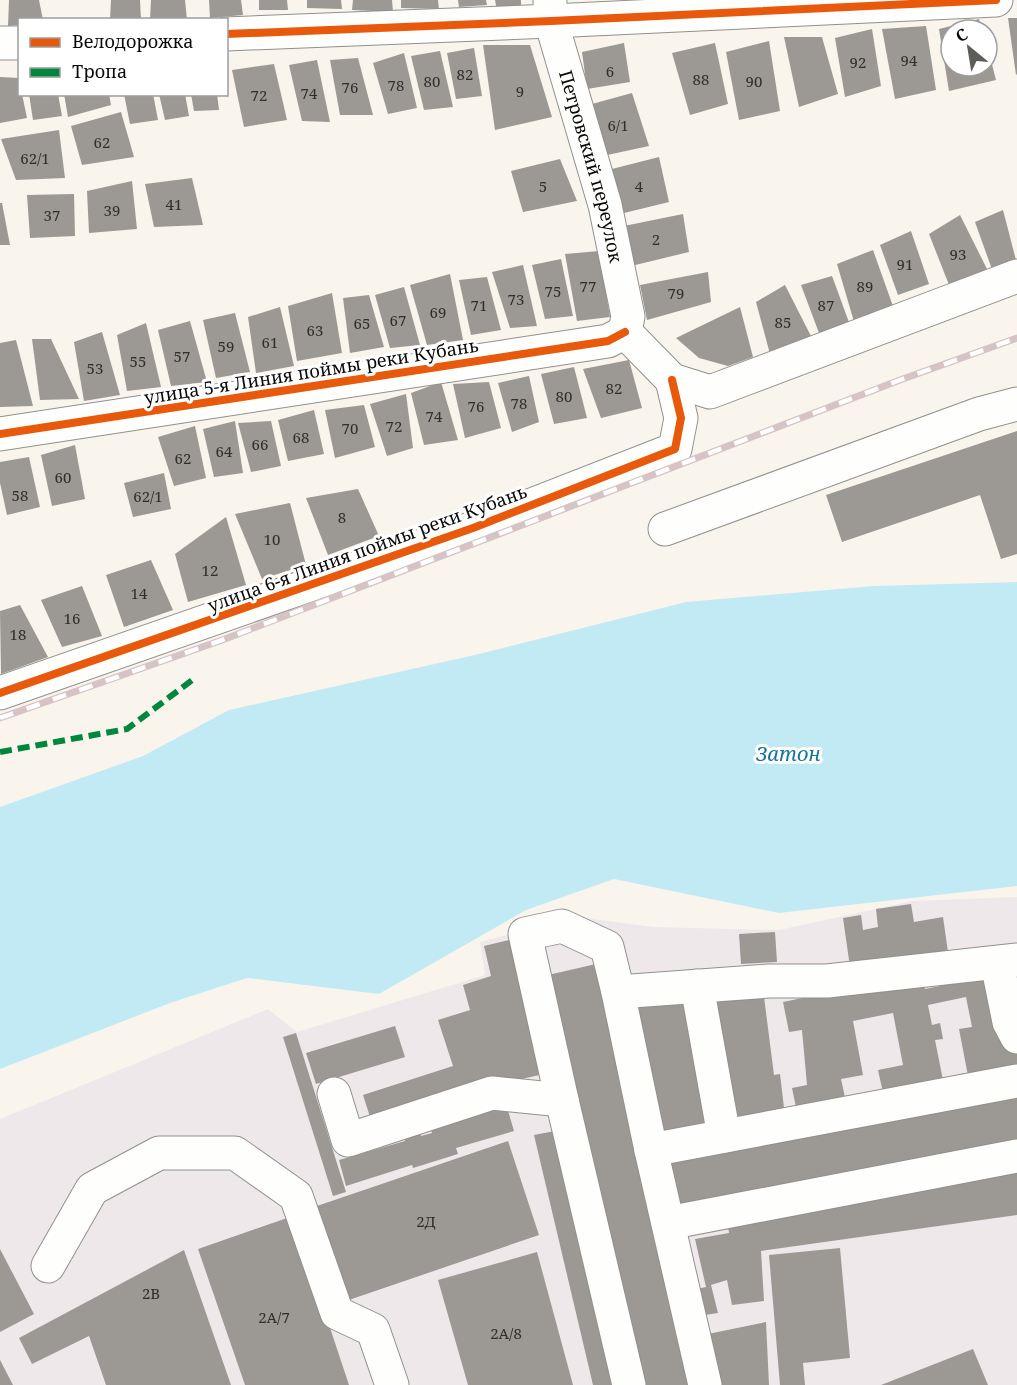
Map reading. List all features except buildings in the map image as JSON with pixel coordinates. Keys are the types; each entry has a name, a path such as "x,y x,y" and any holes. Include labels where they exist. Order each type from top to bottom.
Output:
{"street":[{"path":"228,34 550,11 996,0"},
{"name":"Петровский переулок","path":"550,11 605,206 628,316 625,333"},
{"path":"0,43 18,43"},
{"path":"625,333 672,380 710,392 1017,276"},
{"name":"улица 5-я Линия поймы реки Кубань","path":"0,435 608,340 625,333"},
{"name":"улица 6-я Линия поймы реки Кубань","path":"0,693 473,528 675,448 681,417 672,380"},
{"path":"665,529 979,414 1017,404"},
{"path":"629,1385 525,934 562,927 607,947 705,1385"},
{"path":"618,992 769,981 827,981 1007,961 1008,1022 1017,1037"},
{"path":"697,986 724,1136"},
{"path":"651,1150 1017,1081"},
{"path":"334,1094 348,1140 492,1093 562,1100"},
{"path":"48,1266 92,1189 159,1153 235,1153 296,1196 337,1313 373,1330 392,1385"},
{"path":"668,1223 1017,1156"}],"shaded area":[{"path":"1017,897 1017,1385 0,1385 0,1119 268,1009 297,1032 485,975 480,942 577,917 654,927 779,930 912,901"}],"water":[{"name":"Затон","path":"1017,582 1017,886 779,913 614,879 526,910 379,994 247,978 170,1003 0,1069 0,807 143,756 229,710 479,654 686,602 874,586"}],"railway":[{"path":"0,718 225,639 900,380 1017,338"}],"marked path":[{"path":"0,752 127,729 195,678"}],"cycle path":[{"path":"228,34 996,0"},
{"path":"0,434 608,341 625,332"},
{"path":"0,693 473,528 675,449 681,418 672,380"}]}
